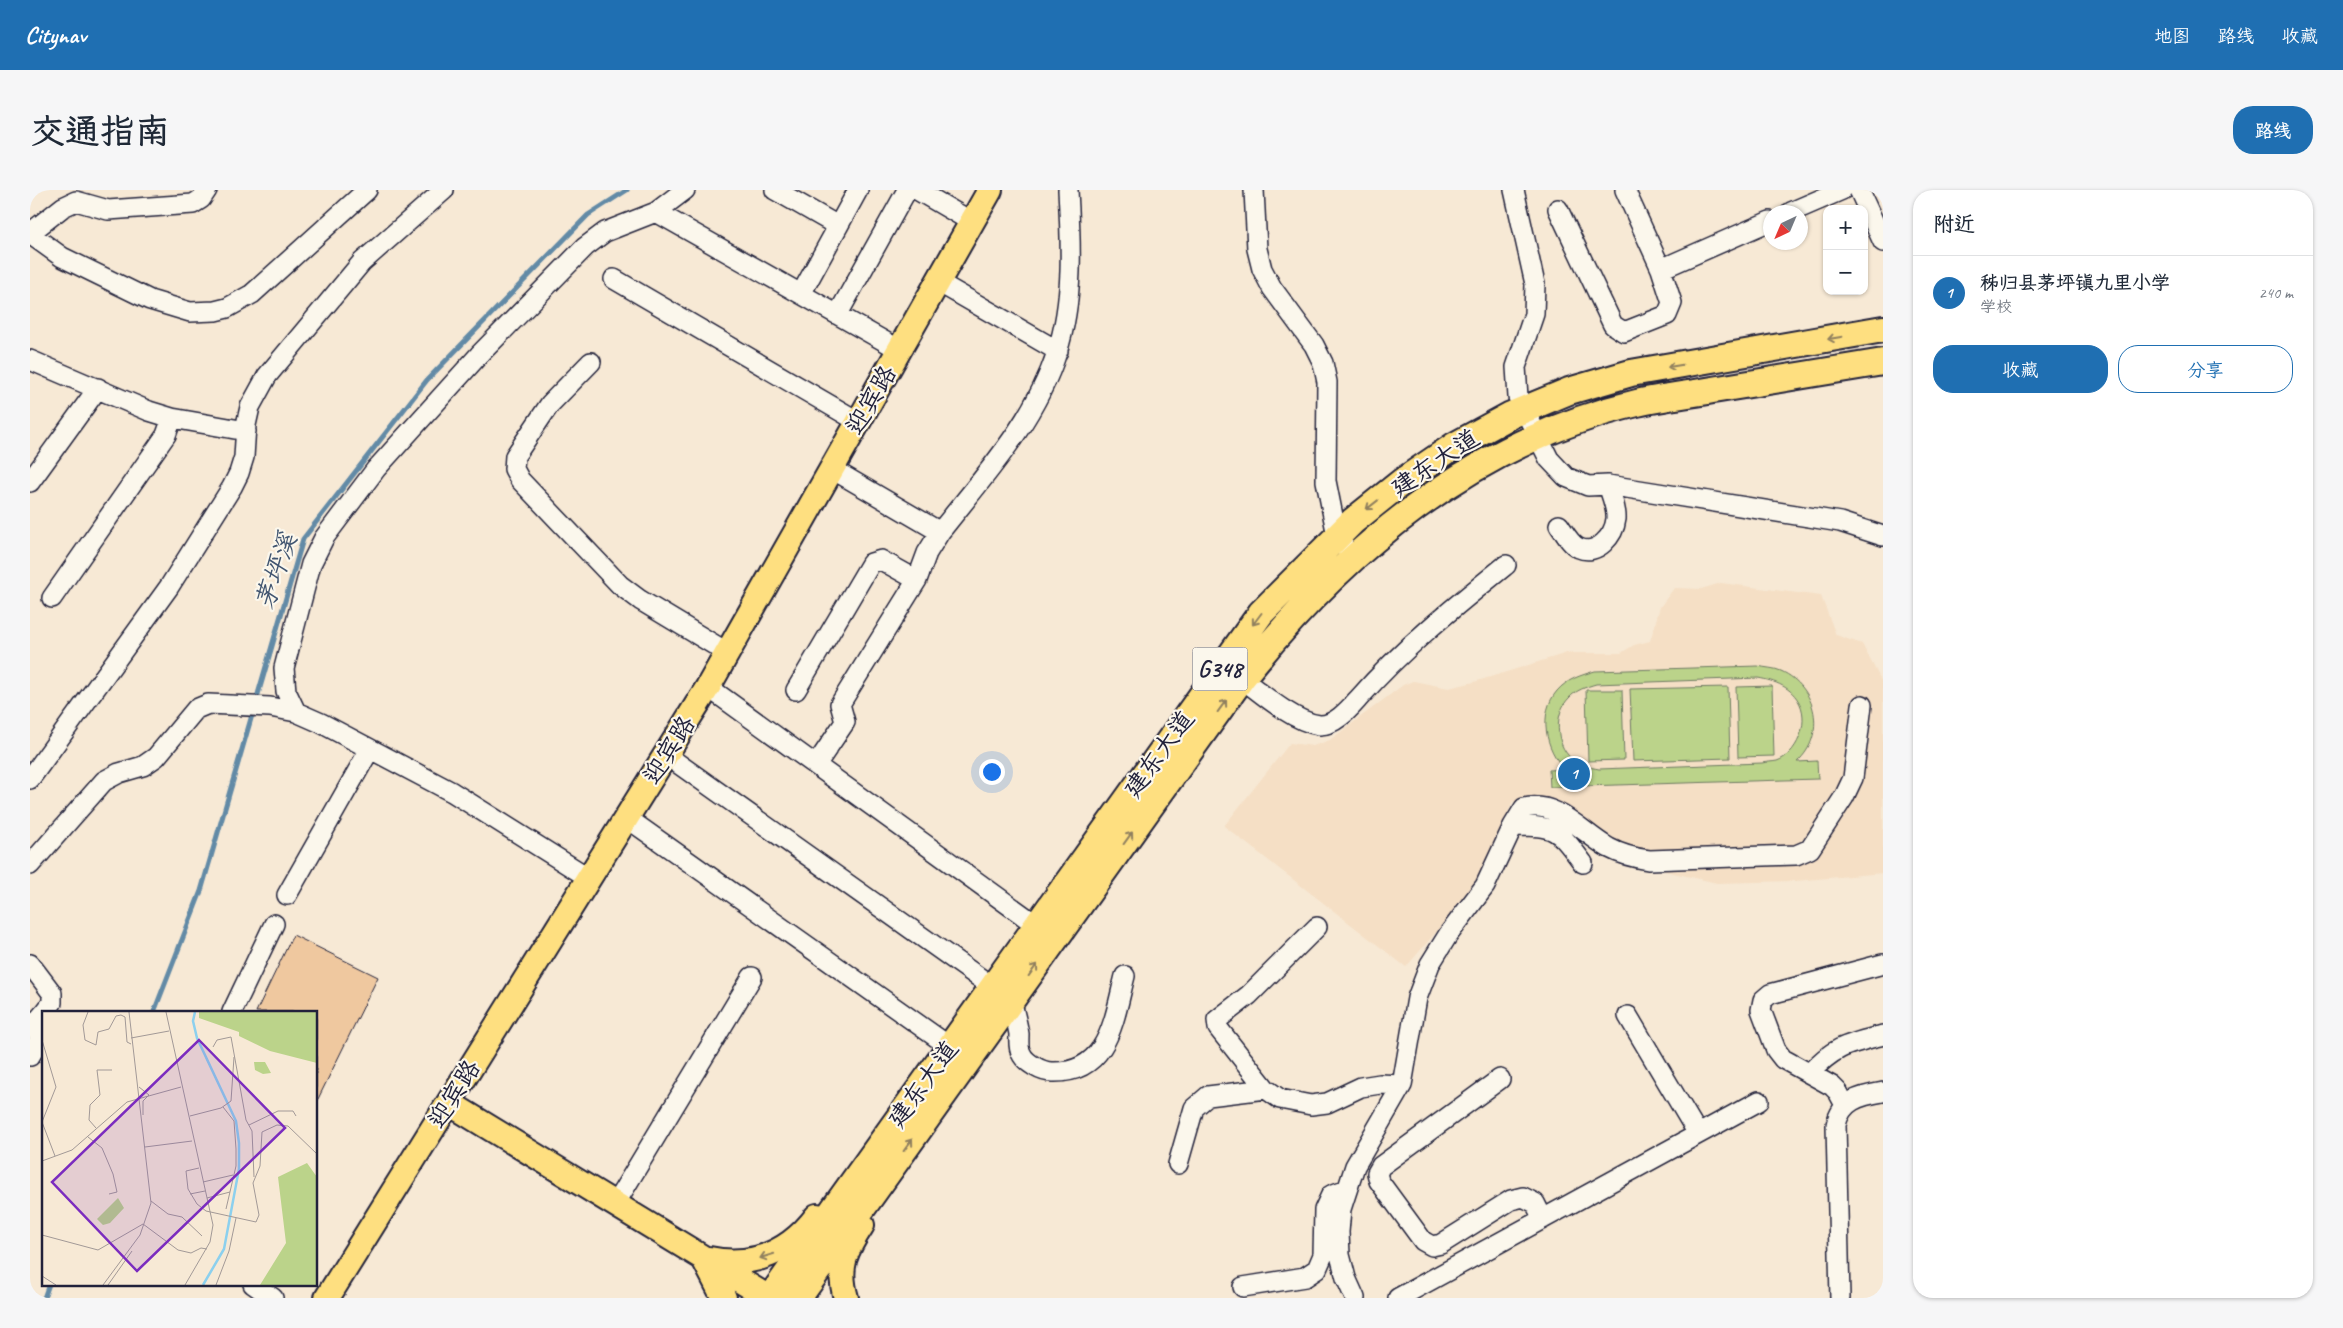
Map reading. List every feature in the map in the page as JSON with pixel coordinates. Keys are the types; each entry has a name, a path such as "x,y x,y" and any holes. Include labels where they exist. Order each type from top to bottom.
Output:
{"highway":[{"name":"建东大道","path":"798,1298 875,1171 1232,672 1261,613 1353,521 1403,481 1454,446 1524,410 1569,391 1631,374 1883,329"},
{"name":"建东大道","path":"1232,672 1280,630 1352,558 1415,507 1466,474 1538,438 1578,421 1637,403 1883,362"},
{"name":"建东大道","path":"769,1298 875,1171"}],"main road":[{"name":"迎宾路","path":"327,1298 708,687 990,190"},
{"path":"449,1103 769,1298"},
{"path":"703,1258 740,1262 777,1253 801,1235 829,1199 875,1171"},
{"path":"846,1298 842,1277 842,1264 851,1242 866,1219 875,1171"},
{"path":"703,1258 724,1298"}],"street":[{"path":"207,190 201,199 193,204 173,206 108,210 76,201 63,208 30,234 62,257 150,300 190,312 215,311 227,308 252,294 367,190"},
{"path":"30,779 169,587 232,487 240,473 244,457 250,407 277,362 362,262 444,190"},
{"path":"296,712 286,691 284,668 311,564 324,538 376,469 479,355 585,247 605,232 656,212 685,190"},
{"path":"776,190 838,226"},
{"path":"801,294 858,190"},
{"path":"838,314 907,190"},
{"path":"917,190 972,222"},
{"path":"816,765 845,722 840,704 917,580 927,553 940,532 1007,447 1036,403 1058,351 1067,303 1072,249 1068,190"},
{"path":"1254,190 1257,249 1262,269 1272,288 1314,345 1323,363 1328,382 1326,481 1337,536 1352,558"},
{"path":"1514,190 1535,284 1534,314 1516,367 1518,397 1550,459 1566,477 1588,486 1608,485 1840,522 1883,536"},
{"path":"1558,209 1613,325 1624,332 1667,316 1672,303 1661,269 1625,190"},
{"path":"1807,205 1842,190"},
{"path":"1859,190 1883,242"},
{"path":"656,212 900,350"},
{"path":"1661,269 1763,224"},
{"path":"614,279 859,422"},
{"path":"938,282 1058,351"},
{"path":"30,360 149,411 172,418 246,431"},
{"path":"591,362 539,419 515,456 514,469 520,480 620,585 640,600 728,653"},
{"path":"30,482 98,388"},
{"path":"52,598 166,435 172,418"},
{"path":"832,469 940,532"},
{"path":"1559,525 1578,548 1590,551 1602,544 1612,534 1616,518 1608,485"},
{"path":"796,690 871,563 882,560 917,580"},
{"path":"1232,672 1290,713 1305,721 1321,725 1338,719 1405,649 1506,565"},
{"path":"708,687 1046,932"},
{"path":"30,865 104,781 119,772 143,766 156,756 196,710 208,704 216,704 270,707 296,712 467,801 589,878"},
{"path":"1355,1298 1346,1278 1340,1255 1341,1209 1347,1189 1355,1166 1391,1108 1402,1085 1417,998 1430,964 1448,935 1485,886 1513,826 1524,808 1537,804 1557,811 1597,840 1629,857 1649,860 1796,855 1810,849 1844,797 1853,778 1862,705"},
{"path":"287,895 370,749"},
{"path":"666,755 1002,993 1020,1053 1033,1066 1050,1073 1066,1072 1082,1066 1101,1052 1110,1034 1125,976"},
{"path":"627,818 959,1053"},
{"path":"1513,826 1544,826 1556,830 1583,862"},
{"path":"232,1011 274,924"},
{"path":"1317,927 1249,995 1217,1020 1218,1028 1266,1089 1280,1099 1311,1105 1327,1103 1361,1087 1380,1084 1402,1085"},
{"path":"30,964 52,994 52,1003 45,1011"},
{"path":"1845,1105 1838,1092 1832,1086 1783,1059 1776,1050 1760,1010 1763,1000 1770,994 1883,964"},
{"path":"615,1204 752,977"},
{"path":"30,1056 39,1041 37,1022 42,1015"},
{"path":"1628,1016 1698,1134"},
{"path":"1810,1074 1824,1057 1840,1047 1883,1035"},
{"path":"1500,1079 1381,1166 1377,1173 1380,1182 1423,1241 1432,1246 1441,1244 1511,1200 1523,1196 1535,1203 1543,1219"},
{"path":"1178,1164 1194,1108 1208,1096 1266,1089"},
{"path":"1840,1298 1836,1125 1838,1114 1845,1105 1855,1098 1883,1092"},
{"path":"1398,1298 1759,1101"},
{"path":"1243,1287 1305,1277 1317,1269 1323,1256 1324,1210 1331,1195 1347,1189"},
{"path":"256,1286 273,1298"}],"shaded area":[{"path":"1721,583 1821,596 1836,635 1862,644 1883,684 1883,873 1795,881 1717,883 1621,861 1558,819 1536,815 1513,801 1475,887 1406,967 1224,826 1290,743 1313,746 1330,740 1403,685 1413,681 1449,688 1567,653 1621,653 1634,645 1650,641 1660,607 1674,588 1701,589"}],"green space":[{"path":"1758,666 1781,671 1793,678 1803,688 1810,700 1814,712 1815,726 1812,739 1806,751 1797,762 1817,761 1818,779 1550,787 1549,770 1565,769 1558,761 1549,742 1546,731 1547,710 1557,691 1565,683 1595,671","holes":["1764,679 1788,689 1797,698 1802,712 1802,729 1795,745 1790,752 1777,761 1599,769 1584,766 1574,761 1566,752 1559,737 1559,720 1564,704 1575,693 1596,684"]},
{"path":"1772,686 1774,756 1738,757 1736,687"},
{"path":"1728,687 1730,758 1633,761 1630,689"},
{"path":"1586,690 1622,690 1624,760 1588,761"}],"building":[{"path":"293,935 378,977 318,1099 318,1011 256,1011"}],"waterway":[{"name":"茅坪溪","path":"154,1011 201,891 303,539 427,380 588,215 627,190"},
{"name":"茅坪溪","path":"44,1298 48,1286"}],"place":[{"name":"秭归县茅坪镇九里小学","path":"1574,774"}]}
